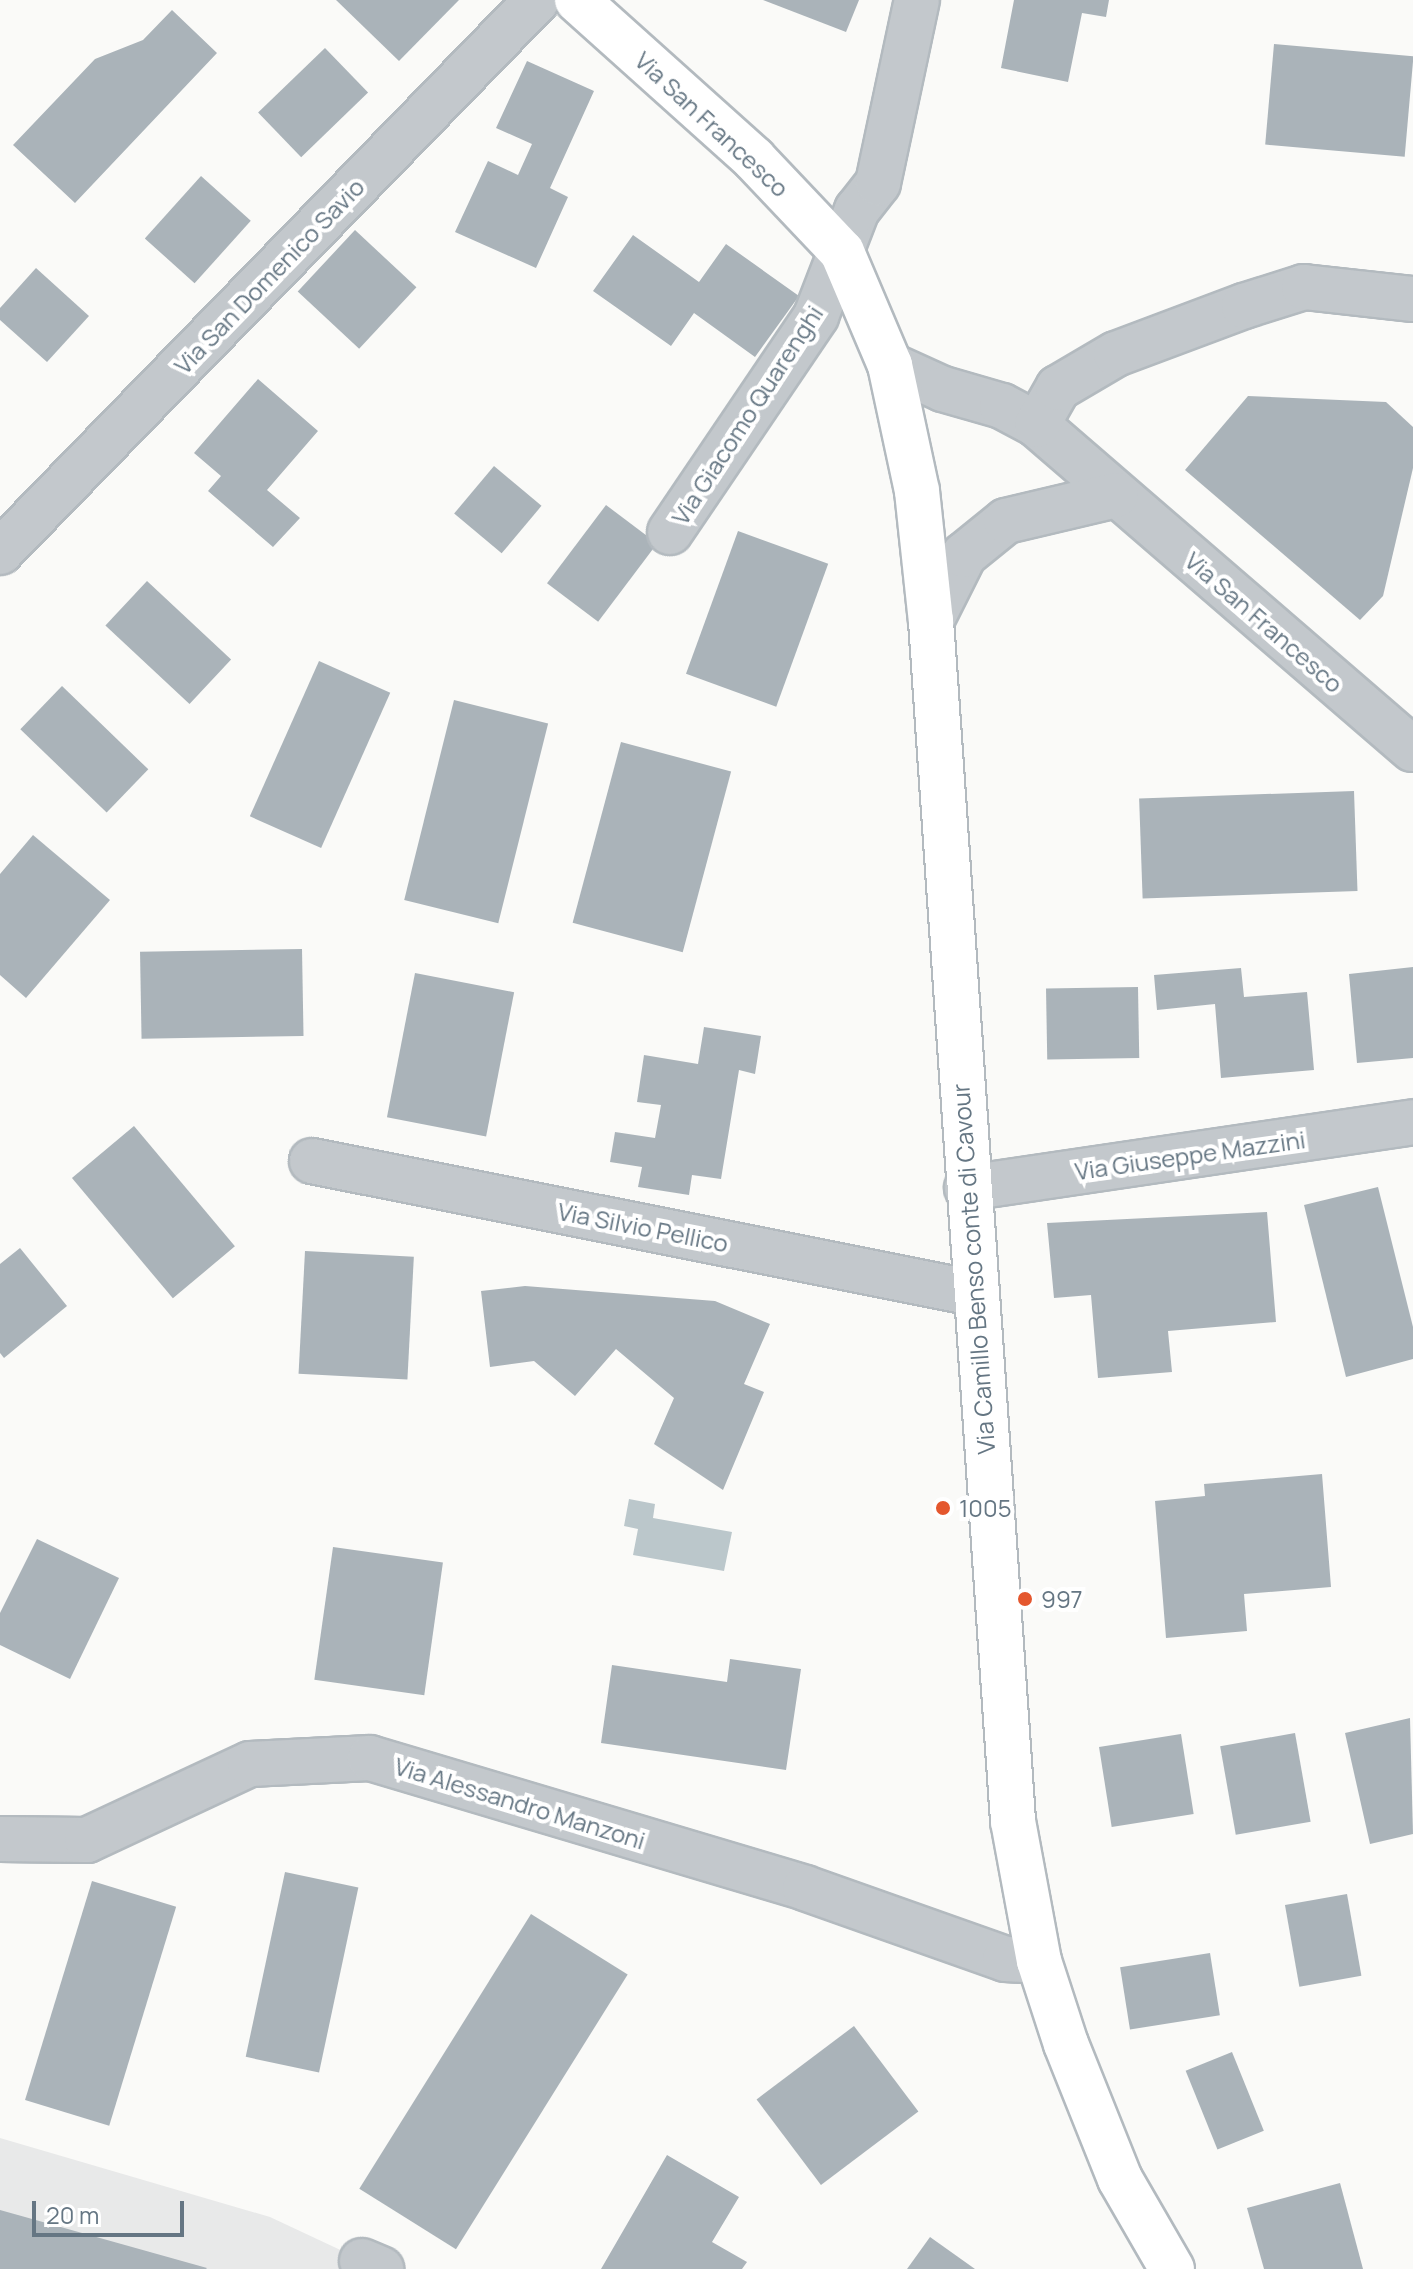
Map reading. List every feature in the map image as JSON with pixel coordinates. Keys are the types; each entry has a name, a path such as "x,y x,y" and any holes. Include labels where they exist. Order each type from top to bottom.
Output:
{"street":[{"name":"Via San Domenico Savio","path":"0,552 537,0"},
{"name":"Via San Francesco","path":"577,0 754,159 842,252"},
{"name":"Via Giacomo Quarenghi","path":"670,532 816,316 857,210 878,183 885,162 917,0"},
{"name":"Via Camillo Benso conte di Cavour","path":"842,252 890,365 917,491 931,621 974,1293 1013,1821 1039,1961 1120,2179 1172,2269"},
{"path":"1037,425 1058,388 1116,354 1244,306 1304,287 1413,299"},
{"name":"Via San Francesco","path":"890,365 943,389 1002,406 1037,425 1413,749"},
{"path":"931,621 964,555 1006,521 1116,495"},
{"name":"Via Giuseppe Mazzini","path":"967,1188 1413,1122"},
{"name":"Via Silvio Pellico","path":"312,1161 974,1293"},
{"name":"Via Alessandro Manzoni","path":"0,1839 87,1840 250,1764 370,1758 805,1888 1005,1959 1039,1961"}],"shaded area":[{"path":"629,1499 655,1504 653,1518 732,1532 724,1571 633,1555 638,1529 624,1526"},
{"path":"0,2138 270,2217 381,2269 0,2269"}],"building":[{"path":"336,0 459,0 399,61"},
{"path":"763,0 859,0 846,32"},
{"path":"1014,0 1109,0 1106,17 1082,13 1068,82 1001,68"},
{"path":"172,10 217,53 75,203 13,145 95,59 143,40"},
{"path":"1274,44 1413,56 1405,157 1265,145"},
{"path":"325,48 368,93 301,157 258,113"},
{"path":"527,61 594,91 550,188 568,197 536,268 455,232 488,161 518,175 532,144 496,128"},
{"path":"201,176 251,221 195,283 145,238"},
{"path":"355,230 416,287 359,349 298,291"},
{"path":"633,235 699,282 726,244 799,296 755,357 694,313 671,346 593,291"},
{"path":"36,268 89,316 47,362 0,320 0,308"},
{"path":"258,379 318,431 267,490 300,518 273,547 208,491 221,476 194,453"},
{"path":"1248,396 1386,402 1413,427 1413,468 1383,596 1360,620 1185,470"},
{"path":"494,466 541,506 502,553 454,513"},
{"path":"606,505 657,544 598,622 547,583"},
{"path":"738,531 828,564 776,707 686,674"},
{"path":"147,581 231,659 190,704 105,626"},
{"path":"319,661 390,693 321,848 250,816"},
{"path":"62,686 148,769 107,813 20,729"},
{"path":"454,700 548,723 498,923 404,900"},
{"path":"621,742 731,772 683,952 573,923"},
{"path":"1354,791 1357,891 1143,898 1139,799"},
{"path":"33,835 110,900 26,998 0,975 0,874"},
{"path":"302,949 304,1036 142,1039 140,952"},
{"path":"1413,967 1413,1058 1357,1063 1349,974"},
{"path":"1241,968 1244,997 1307,992 1314,1070 1221,1078 1215,1004 1157,1010 1154,975"},
{"path":"415,973 514,992 486,1137 387,1117"},
{"path":"1138,987 1139,1058 1047,1060 1046,989"},
{"path":"704,1027 761,1036 755,1074 739,1070 721,1179 692,1175 689,1195 638,1187 642,1167 610,1162 615,1132 655,1138 661,1105 637,1102 644,1055 698,1064"},
{"path":"134,1126 235,1246 173,1298 72,1178"},
{"path":"1378,1187 1413,1327 1413,1359 1346,1377 1304,1205"},
{"path":"1267,1212 1276,1322 1168,1331 1172,1372 1098,1378 1091,1295 1054,1298 1047,1223"},
{"path":"20,1248 67,1306 4,1358 0,1353 0,1264"},
{"path":"305,1251 414,1257 407,1380 299,1374"},
{"path":"525,1286 715,1301 770,1324 744,1384 764,1392 723,1490 654,1444 674,1398 616,1349 575,1396 534,1361 490,1367 481,1291"},
{"path":"1322,1474 1331,1587 1244,1594 1247,1631 1166,1638 1155,1501 1205,1496 1204,1484"},
{"path":"37,1539 119,1578 70,1679 0,1645 0,1613"},
{"path":"333,1547 443,1562 424,1695 314,1680"},
{"path":"730,1659 801,1669 786,1770 601,1743 612,1665 727,1682"},
{"path":"1410,1718 1413,1834 1370,1844 1345,1733"},
{"path":"1295,1733 1311,1822 1236,1835 1220,1746"},
{"path":"1181,1734 1194,1814 1112,1827 1099,1747"},
{"path":"285,1872 358,1888 319,2072 246,2057"},
{"path":"92,1881 176,1907 109,2126 25,2100"},
{"path":"1347,1894 1361,1976 1299,1987 1285,1905"},
{"path":"531,1914 628,1974 456,2249 359,2189"},
{"path":"1210,1953 1220,2015 1130,2029 1120,1967"},
{"path":"854,2026 918,2111 821,2185 757,2099"},
{"path":"1232,2052 1264,2131 1217,2150 1186,2071"},
{"path":"667,2155 739,2197 712,2242 747,2262 742,2269 601,2269"},
{"path":"1340,2183 1363,2269 1264,2269 1247,2208"},
{"path":"0,2210 207,2268 0,2269"},
{"path":"930,2237 975,2269 907,2269"}],"place":[{"name":"1005","path":"943,1508"},
{"name":"997","path":"1025,1599"}]}
